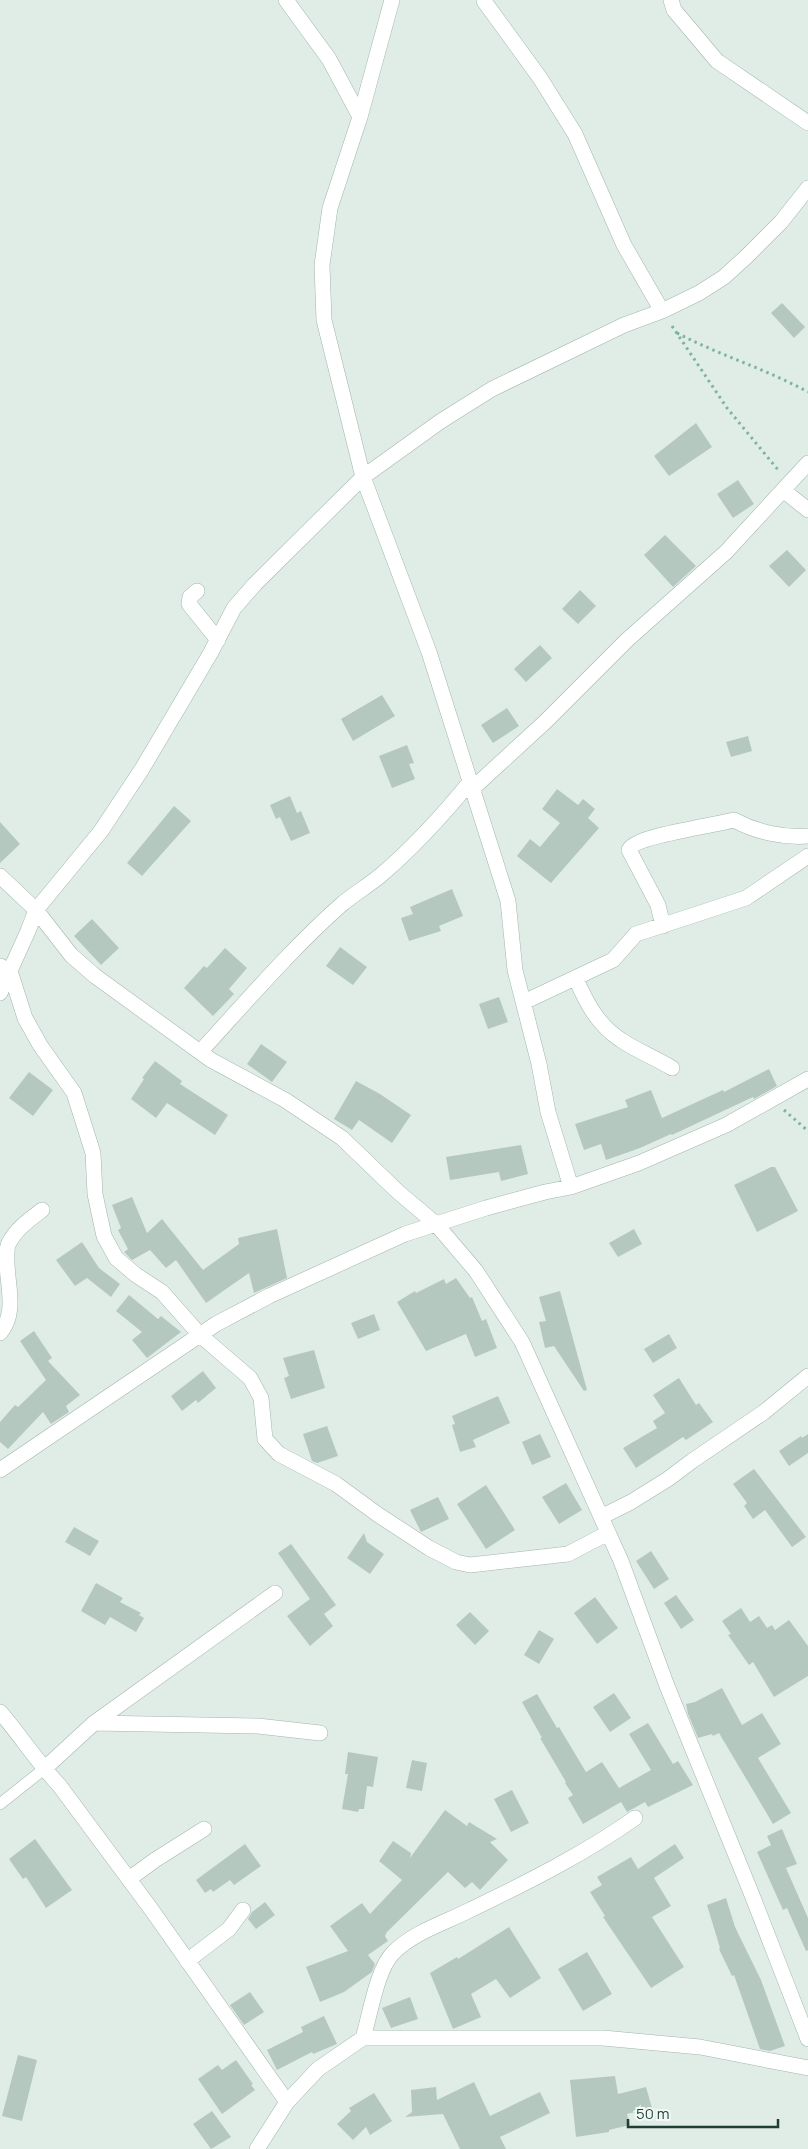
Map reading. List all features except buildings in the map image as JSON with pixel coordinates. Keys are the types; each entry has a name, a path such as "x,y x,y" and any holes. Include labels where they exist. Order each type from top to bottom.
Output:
{"street":[{"path":"286,0 329,59 360,117"},
{"path":"392,0 360,117 330,208 322,265 324,320 363,478 430,652 508,901 515,970 539,1064 548,1112 571,1187"},
{"path":"671,0 674,10 717,61 808,123"},
{"path":"484,1 540,78 575,134 624,245 662,311"},
{"path":"0,993 5,969 28,931 36,910 101,831 142,769 218,640 234,608 255,584 363,478 441,421 492,390 624,325 662,311 699,294 724,277 781,222 808,188"},
{"path":"200,1052 318,927 411,847 471,785 546,722 627,640 726,552 808,463"},
{"path":"786,487 808,510"},
{"path":"197,591 190,597 189,604 218,640"},
{"path":"663,926 658,905 629,850 632,844 655,836 734,820 760,831 798,837 808,836"},
{"path":"524,1002 613,960 636,934 746,898 808,856"},
{"path":"0,876 36,910 71,955 83,966 211,1060 285,1100 342,1138 397,1191 436,1224 476,1271 522,1342 621,1561 667,1686 752,1894 808,2039"},
{"path":"5,969 25,1018 40,1045 74,1094 93,1153 95,1194 104,1236 116,1258 136,1275 162,1292 200,1335 250,1378 261,1398 265,1439 279,1454 336,1484 429,1548 456,1562 470,1565 568,1554 608,1533"},
{"path":"576,979 586,1003 595,1017 622,1041 672,1068"},
{"path":"0,1470 216,1324 296,1284 398,1237 536,1194 571,1187 648,1159 726,1125 808,1079"},
{"path":"0,1333 10,1319 10,1289 6,1262 8,1244 23,1225 42,1210"},
{"path":"601,1517 632,1502 668,1480 692,1461 764,1412 808,1376"},
{"path":"44,1769 94,1723 276,1593"},
{"path":"0,1712 20,1734 44,1769 59,1785 130,1879 287,2102"},
{"path":"94,1723 258,1726 320,1733"},
{"path":"363,2038 383,1966 393,1953 414,1937 521,1885 605,1838 635,1818"},
{"path":"130,1879 155,1860 204,1829"},
{"path":"187,1960 229,1930 243,1910"},
{"path":"257,2149 287,2102 318,2069 363,2038 603,2038 700,2047 808,2068"}],"lane":[{"path":"0,1804 44,1769"}],"path":[{"path":"662,311 727,408 786,487"},
{"path":"676,332 707,349 808,392"},
{"path":"773,1100 808,1131"}]}
